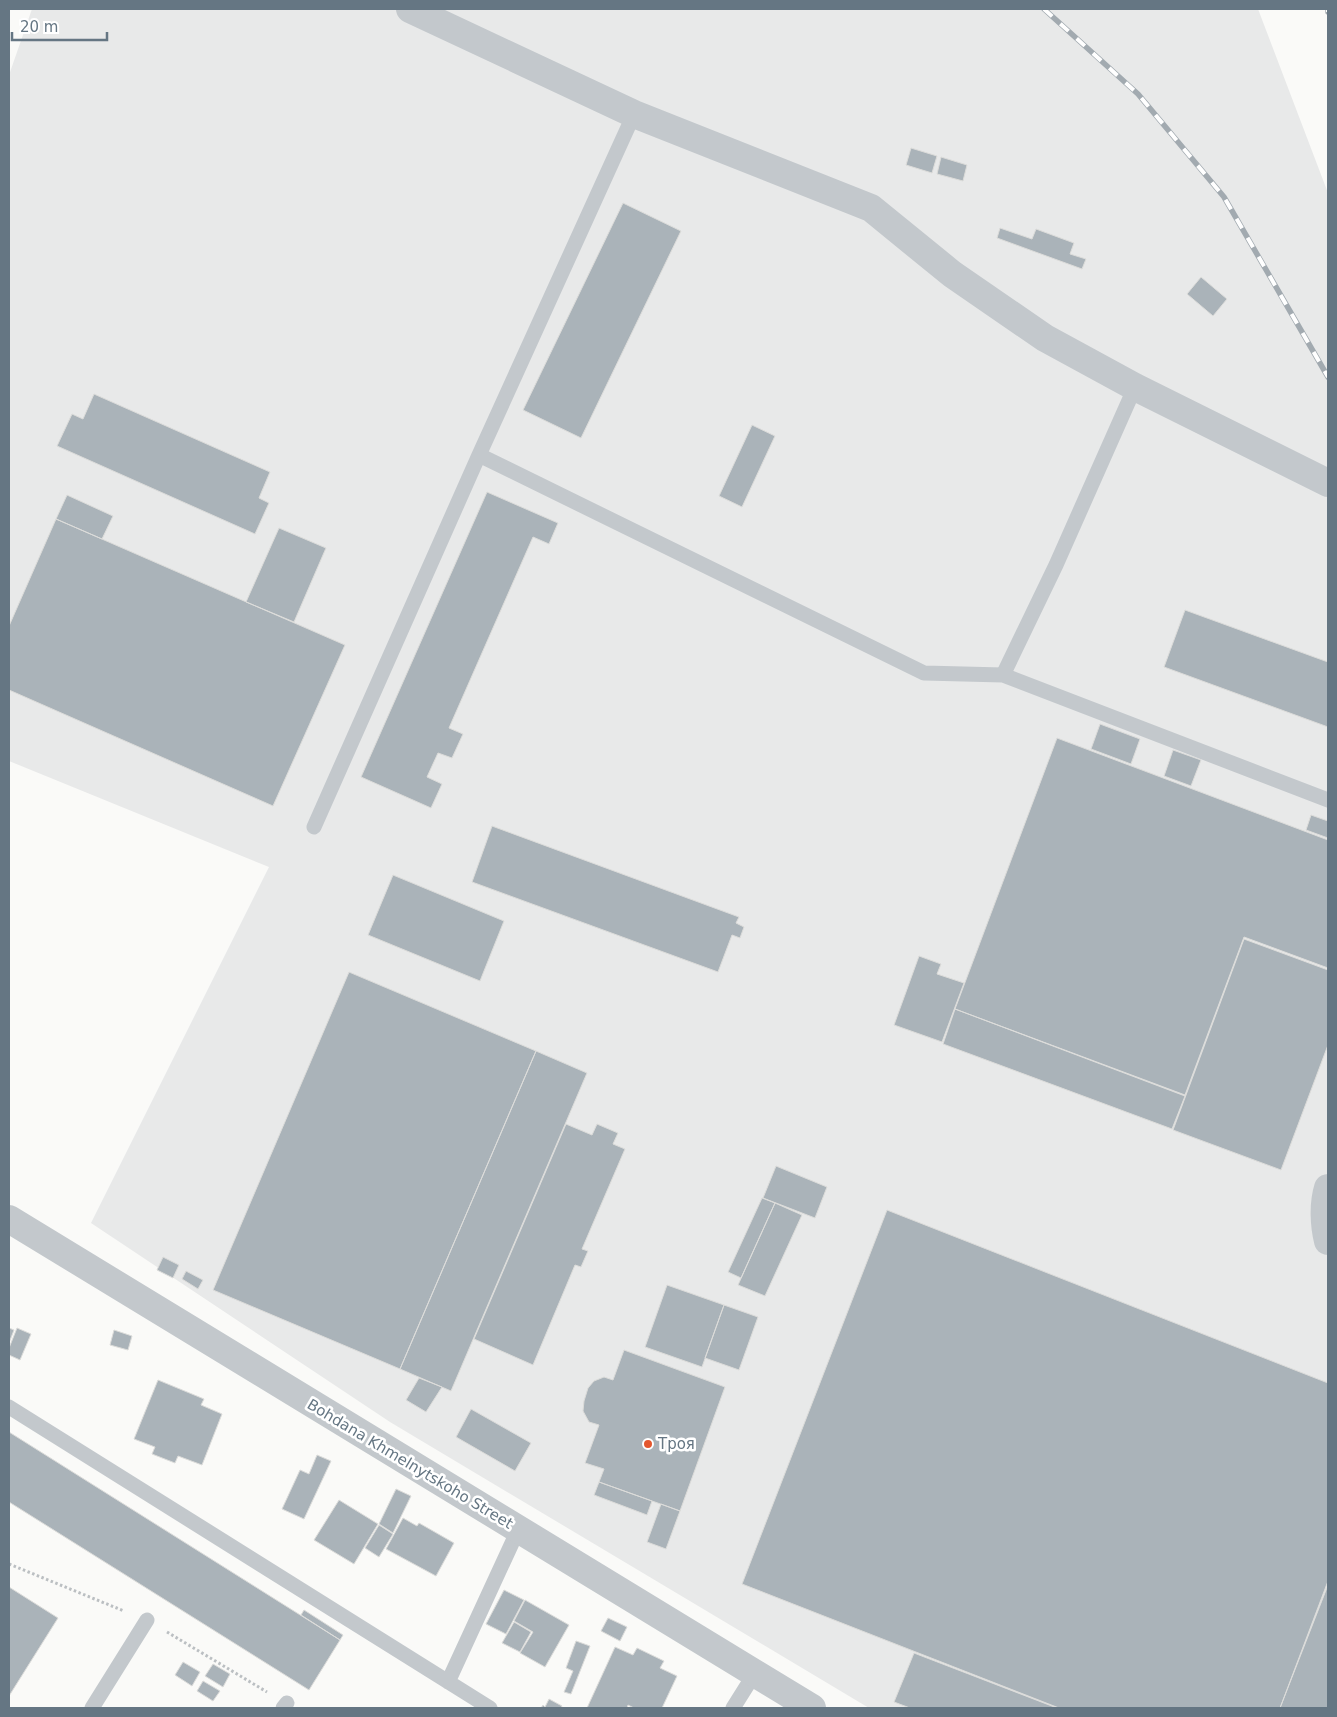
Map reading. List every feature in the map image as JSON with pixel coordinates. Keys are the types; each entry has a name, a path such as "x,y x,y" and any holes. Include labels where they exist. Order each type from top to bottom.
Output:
{"street":[{"path":"410,9 634,114 871,208 952,274 1045,338 1135,387 1328,483"},
{"path":"1328,1188 1325,1199 1328,1241"},
{"name":"Bohdana Khmelnytskoho Street","path":"9,1219 812,1708"}],"lane":[{"path":"314,827 479,455 634,114"},
{"path":"1003,675 1056,565 1135,387"},
{"path":"479,455 924,673 1003,675 1328,800"},
{"path":"9,1407 490,1708"},
{"path":"448,1682 518,1530"},
{"path":"92,1708 147,1620"},
{"path":"732,1708 755,1673"}],"shaded area":[{"path":"32,9 1258,9 1328,193 1328,1708 869,1708 390,1422 91,1223 269,867 9,761 9,75"}],"building":[{"path":"911,148 937,156 932,173 906,165"},
{"path":"941,157 967,165 963,181 937,174"},
{"path":"623,203 681,231 581,438 523,410"},
{"path":"1000,228 1032,239 1036,229 1074,243 1070,254 1086,259 1082,269 997,238"},
{"path":"1201,277 1227,299 1213,316 1187,294"},
{"path":"94,394 270,472 259,498 269,503 255,534 57,446 72,414 83,419"},
{"path":"752,425 775,436 742,507 719,496"},
{"path":"487,492 558,523 549,544 533,537 449,728 463,734 452,758 438,753 427,777 442,784 431,808 361,777"},
{"path":"67,495 113,516 102,539 56,519"},
{"path":"56,519 345,645 273,806 9,690 9,626"},
{"path":"279,528 326,548 294,622 246,602"},
{"path":"1185,610 1328,662 1328,727 1164,667"},
{"path":"1100,724 1140,739 1131,764 1091,749"},
{"path":"1057,738 1328,840 1328,968 1244,937 1185,1095 955,1009"},
{"path":"1173,750 1201,760 1191,786 1164,776"},
{"path":"1311,815 1328,821 1328,838 1306,830"},
{"path":"492,826 739,917 736,923 744,927 740,938 732,935 718,972 472,882"},
{"path":"393,875 504,921 480,981 368,935"},
{"path":"1244,939 1328,970 1328,1045 1281,1170 1173,1130"},
{"path":"919,956 941,964 937,974 964,983 942,1042 894,1025"},
{"path":"349,972 536,1051 400,1369 213,1290"},
{"path":"955,1009 1185,1096 1172,1129 943,1044"},
{"path":"536,1051 587,1073 451,1391 400,1369"},
{"path":"566,1124 592,1135 597,1124 618,1133 613,1144 625,1149 582,1249 588,1251 581,1267 575,1265 533,1365 474,1339"},
{"path":"776,1166 827,1187 815,1218 763,1198"},
{"path":"762,1198 775,1203 741,1278 728,1272"},
{"path":"775,1203 802,1215 765,1296 738,1285"},
{"path":"887,1210 1328,1383 1328,1581 1280,1708 1059,1708 742,1584"},
{"path":"163,1257 179,1265 173,1278 157,1270"},
{"path":"186,1271 203,1280 198,1289 182,1279"},
{"path":"667,1285 724,1305 702,1367 645,1347"},
{"path":"724,1305 758,1317 739,1370 705,1358"},
{"path":"9,1328 14,1330 9,1343"},
{"path":"17,1328 31,1334 20,1360 9,1355 9,1348"},
{"path":"114,1330 132,1336 128,1350 110,1345"},
{"name":"Троя","path":"624,1350 725,1387 680,1511 599,1482 604,1469 585,1463 599,1425 589,1422 583,1411 588,1388 594,1381 604,1377 613,1380"},
{"path":"419,1378 442,1387 426,1412 406,1400"},
{"path":"158,1380 204,1399 201,1405 222,1414 202,1465 178,1456 175,1463 152,1454 155,1447 134,1439"},
{"path":"471,1409 531,1443 515,1471 456,1437"},
{"path":"9,1432 340,1640 309,1690 9,1502"},
{"path":"317,1455 331,1461 304,1519 282,1509 300,1470 309,1474"},
{"path":"599,1482 652,1501 647,1515 594,1495"},
{"path":"396,1489 411,1496 393,1533 379,1524"},
{"path":"339,1500 378,1524 354,1564 314,1540"},
{"path":"661,1504 680,1511 666,1549 647,1542"},
{"path":"403,1518 417,1526 419,1523 454,1543 436,1576 386,1549"},
{"path":"379,1525 393,1534 379,1557 365,1548"},
{"path":"1328,1585 1328,1708 1280,1708"},
{"path":"9,1587 58,1618 9,1696"},
{"path":"504,1590 524,1600 506,1634 486,1624"},
{"path":"525,1600 569,1625 545,1667 520,1653 533,1632 514,1621"},
{"path":"304,1610 343,1635 340,1640 301,1615"},
{"path":"608,1618 627,1627 620,1641 601,1631"},
{"path":"514,1622 531,1632 520,1652 502,1643"},
{"path":"576,1641 590,1646 571,1694 564,1692 573,1671 566,1668"},
{"path":"615,1647 633,1655 637,1648 664,1661 660,1668 677,1676 662,1708 634,1708 628,1705 627,1708 587,1708"},
{"path":"914,1653 1057,1708 910,1708 894,1702"},
{"path":"183,1662 200,1672 192,1686 175,1675"},
{"path":"213,1664 230,1674 223,1687 205,1676"},
{"path":"203,1681 220,1691 213,1701 197,1691"},
{"path":"549,1699 562,1706 561,1708 541,1708 543,1705 545,1707"}],"railway":[{"path":"1044,9 1138,94 1224,197 1328,377"}],"place":[{"name":"Троя","path":"648,1444"}]}
